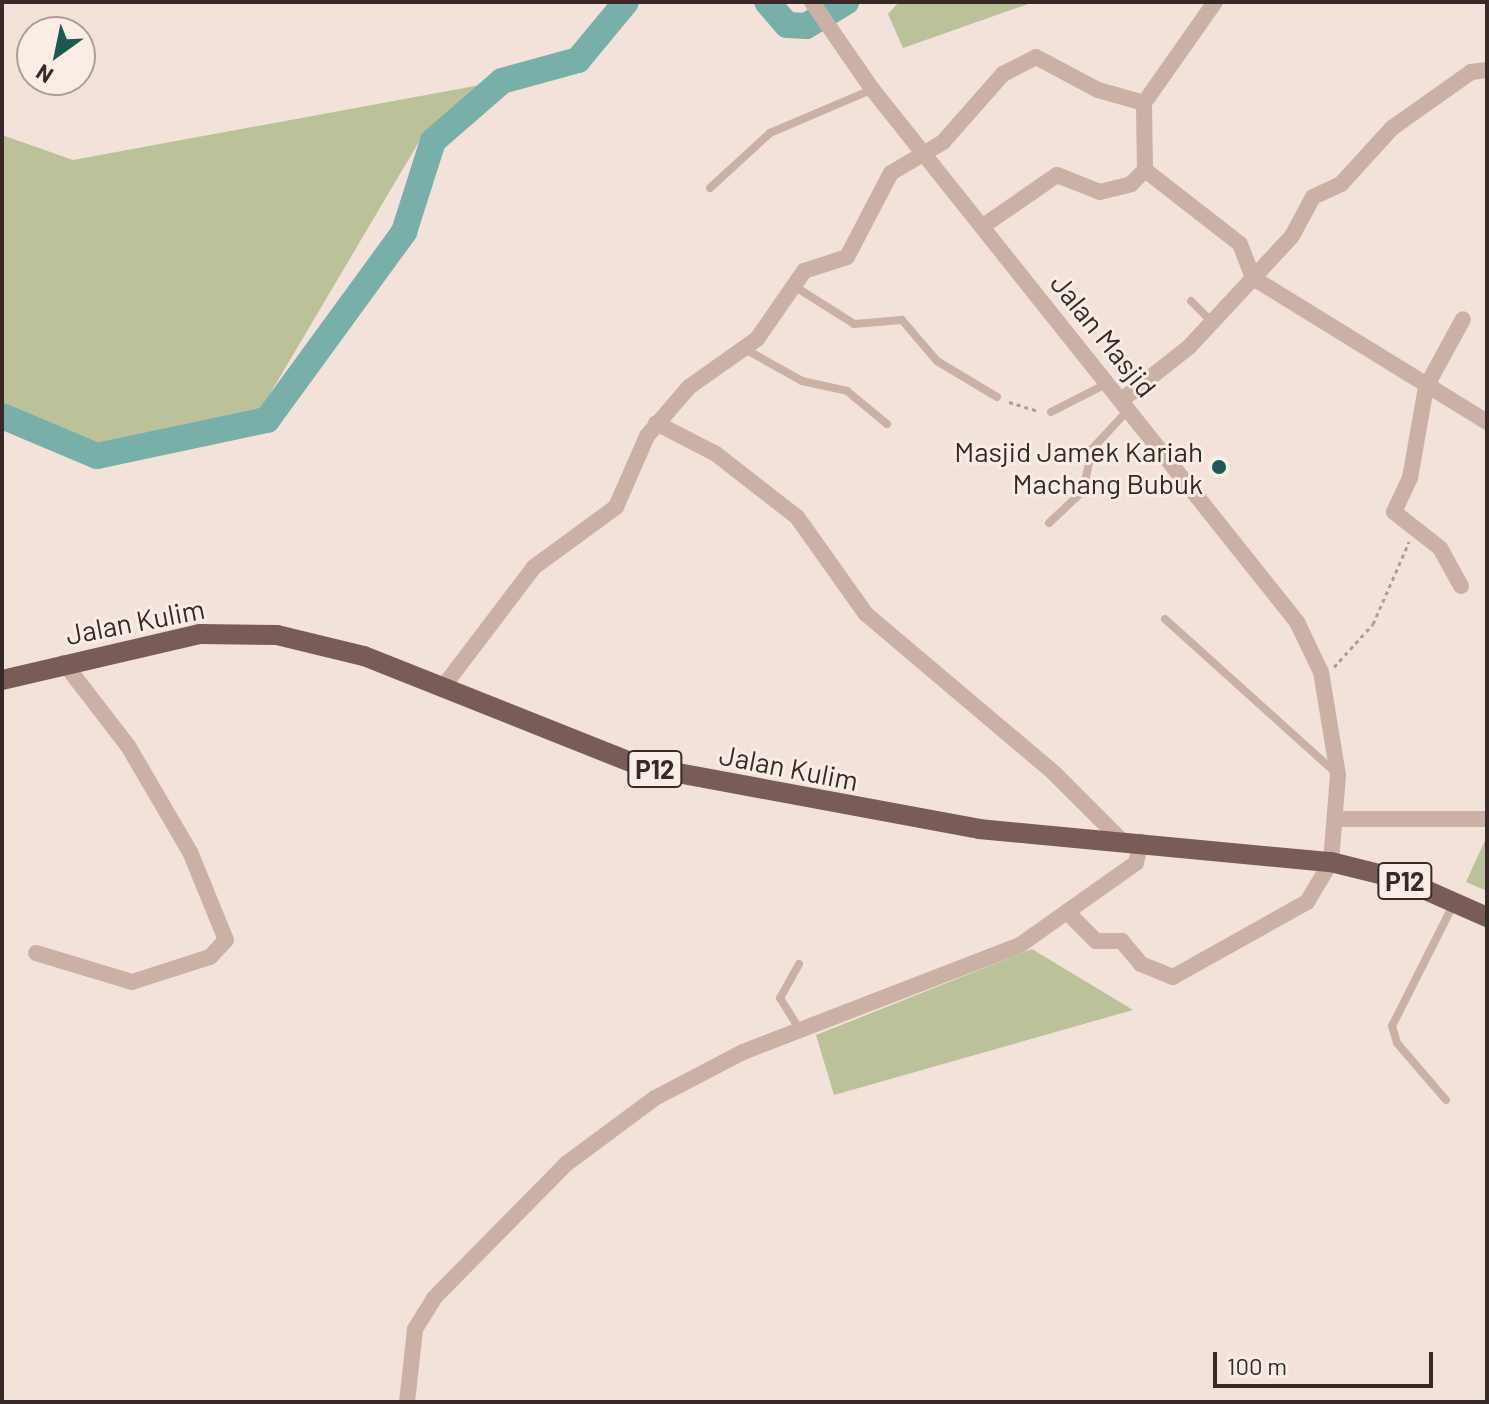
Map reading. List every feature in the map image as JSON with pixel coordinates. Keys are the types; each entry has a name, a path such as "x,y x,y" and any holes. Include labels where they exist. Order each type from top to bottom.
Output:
{"main road":[{"name":"Jalan Kulim","path":"2,680 64,663 200,634 277,635 364,656 640,766 937,822 1331,862 1455,900 1487,917"}],"street":[{"name":"Jalan Masjid","path":"812,2 872,89 1109,382 1297,622 1322,676 1338,775 1331,862"},
{"path":"1145,170 1144,103 1215,2"},
{"path":"443,687 534,567 616,507 656,423 689,387 744,349 804,271 847,257 891,173 923,151 943,142 1023,60 1043,59 1098,90 1144,103"},
{"path":"1126,404 1212,322 1292,236 1313,197 1341,184 1392,128 1471,72 1487,70"},
{"path":"1145,170 1240,244 1253,278 1487,422"},
{"path":"983,226 1057,175 1110,192 1145,170"},
{"path":"1461,586 1440,548 1413,531 1394,506 1410,478 1426,387 1463,319"},
{"path":"407,1402 415,1329 500,1223 655,1098 743,1052 802,1032 1020,945 1136,863 1131,841 866,614 797,517 716,454 656,423"},
{"path":"36,953 132,982 210,957 226,940 190,852 128,746 64,663"},
{"path":"1335,819 1487,819"},
{"path":"1067,912 1096,941 1122,941 1141,964 1185,975 1307,902 1331,862"}],"lane":[{"path":"710,188 770,133 872,89"},
{"path":"793,285 854,324 902,320 937,361 997,397"},
{"path":"1191,301 1212,322"},
{"path":"744,349 802,381 847,391 887,424"},
{"path":"1051,412 1109,382"},
{"path":"1049,523 1083,491 1092,449 1126,404"},
{"path":"1165,619 1338,775"},
{"path":"1446,1100 1397,1043 1392,1026 1455,900"},
{"path":"799,964 780,998 802,1032"}],"path":[{"path":"997,397 1051,412"},
{"path":"1322,676 1373,624 1413,531"}],"green space":[{"path":"899,2 1034,2 903,48 888,14"},
{"path":"502,81 423,135 261,409 99,445 2,407 2,135 73,160"},
{"path":"1487,836 1487,891 1466,882"},
{"path":"1032,949 1133,1010 834,1095 816,1035"}],"waterway":[{"path":"2,416 97,456 267,420 404,232 433,141 502,81 578,60 626,2"},
{"path":"767,2 787,25 806,26 846,2"}],"place":[{"name":"Masjid Jamek Kariah Machang Bubuk","path":"1219,467"}]}
